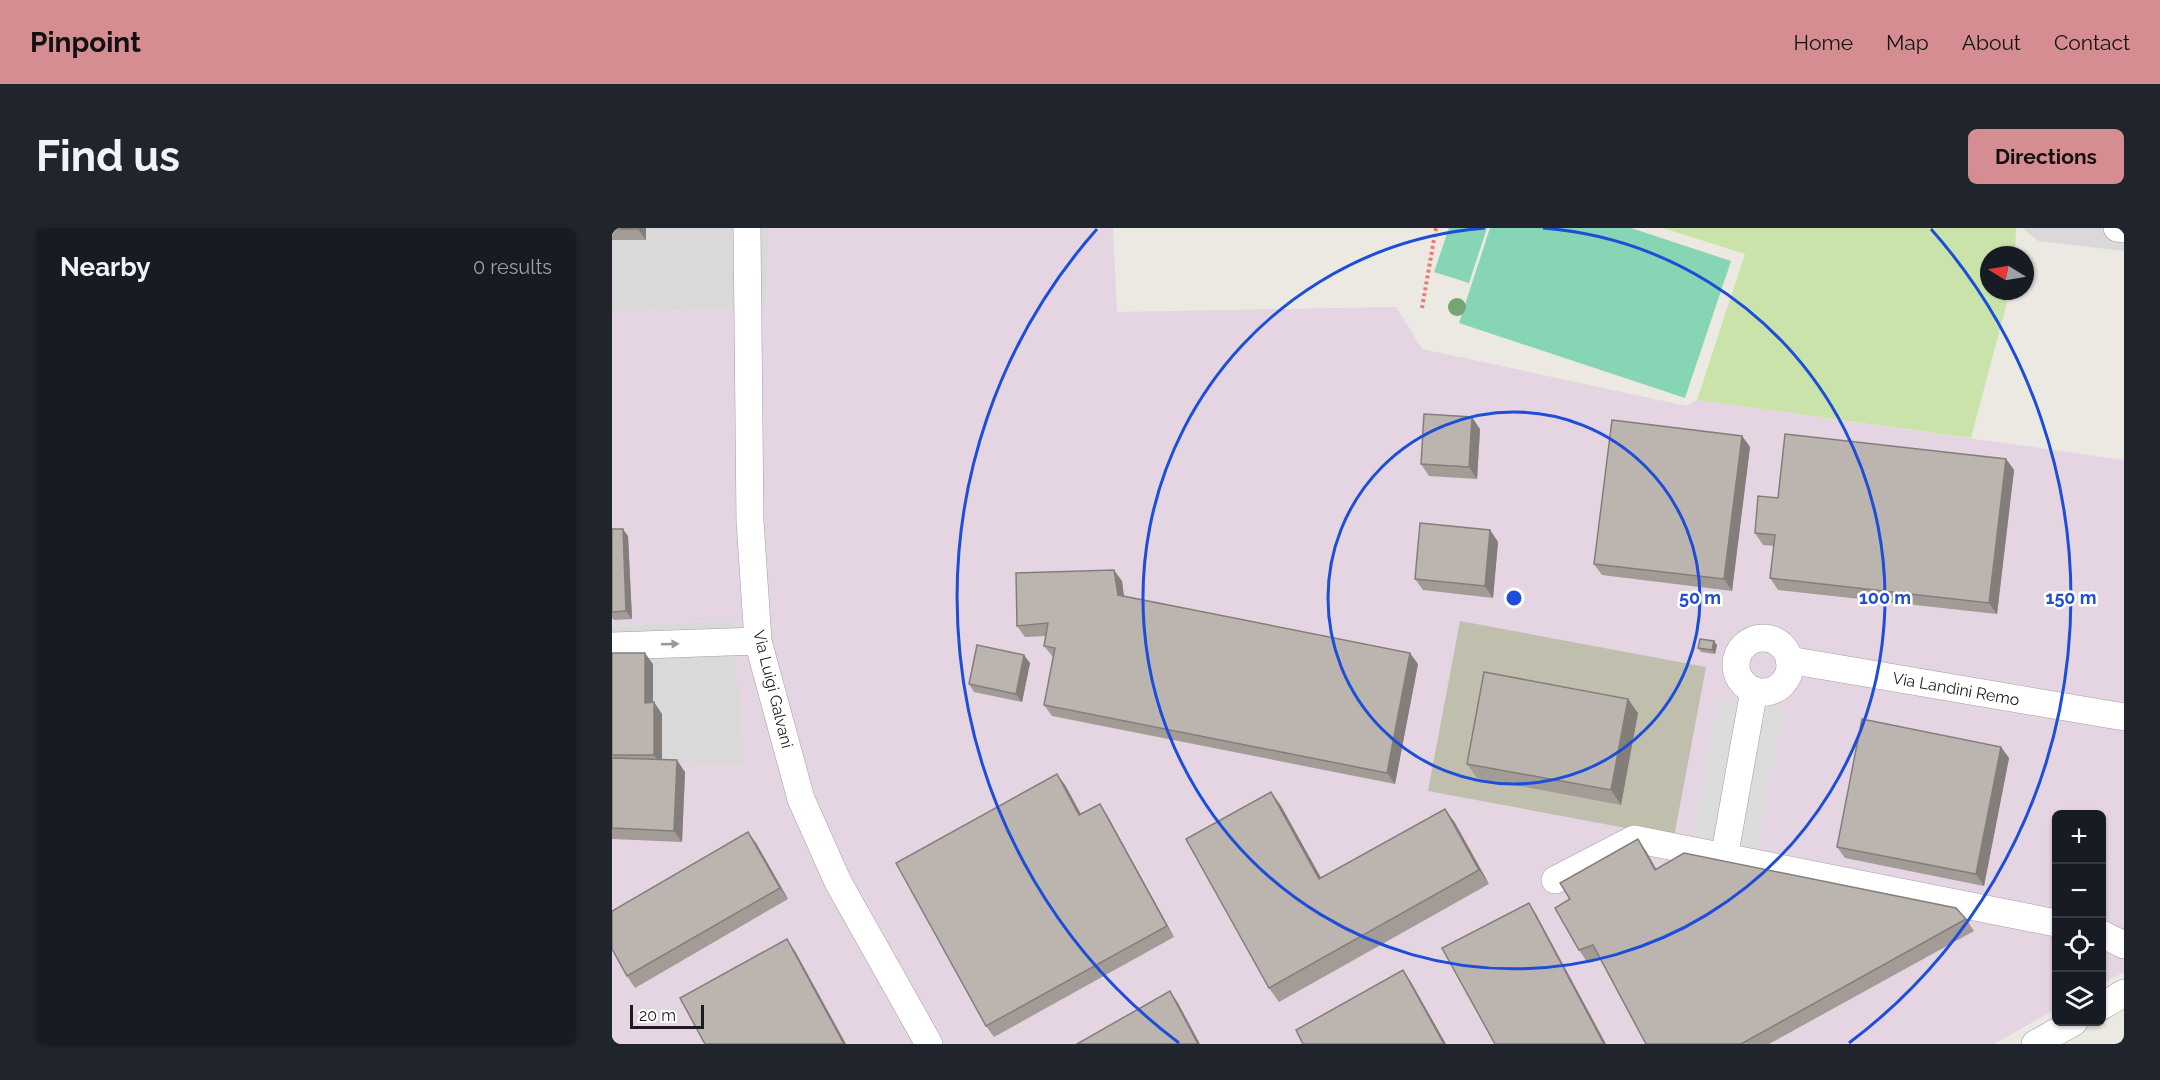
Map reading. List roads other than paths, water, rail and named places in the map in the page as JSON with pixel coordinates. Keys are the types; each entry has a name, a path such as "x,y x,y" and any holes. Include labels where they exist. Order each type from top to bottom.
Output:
{"street":[{"name":"Via Luigi Galvani","path":"747,228 750,522 758,641 801,799 838,882 929,1044"},
{"path":"2117,228 2124,229"},
{"path":"1762,638 1771,639 1785,649 1789,660 1787,675 1782,683 1766,692 1754,690 1742,682 1736,665 1740,649 1747,643 1762,638"},
{"path":"612,646 758,641"},
{"name":"Via Landini Remo","path":"1789,660 2124,717"},
{"path":"1726,847 1754,690"},
{"path":"1555,880 1634,839 2052,922"},
{"path":"2106,936 2124,945"},
{"path":"2106,1004 2124,993"},
{"path":"2034,1044 2067,1026"}]}
